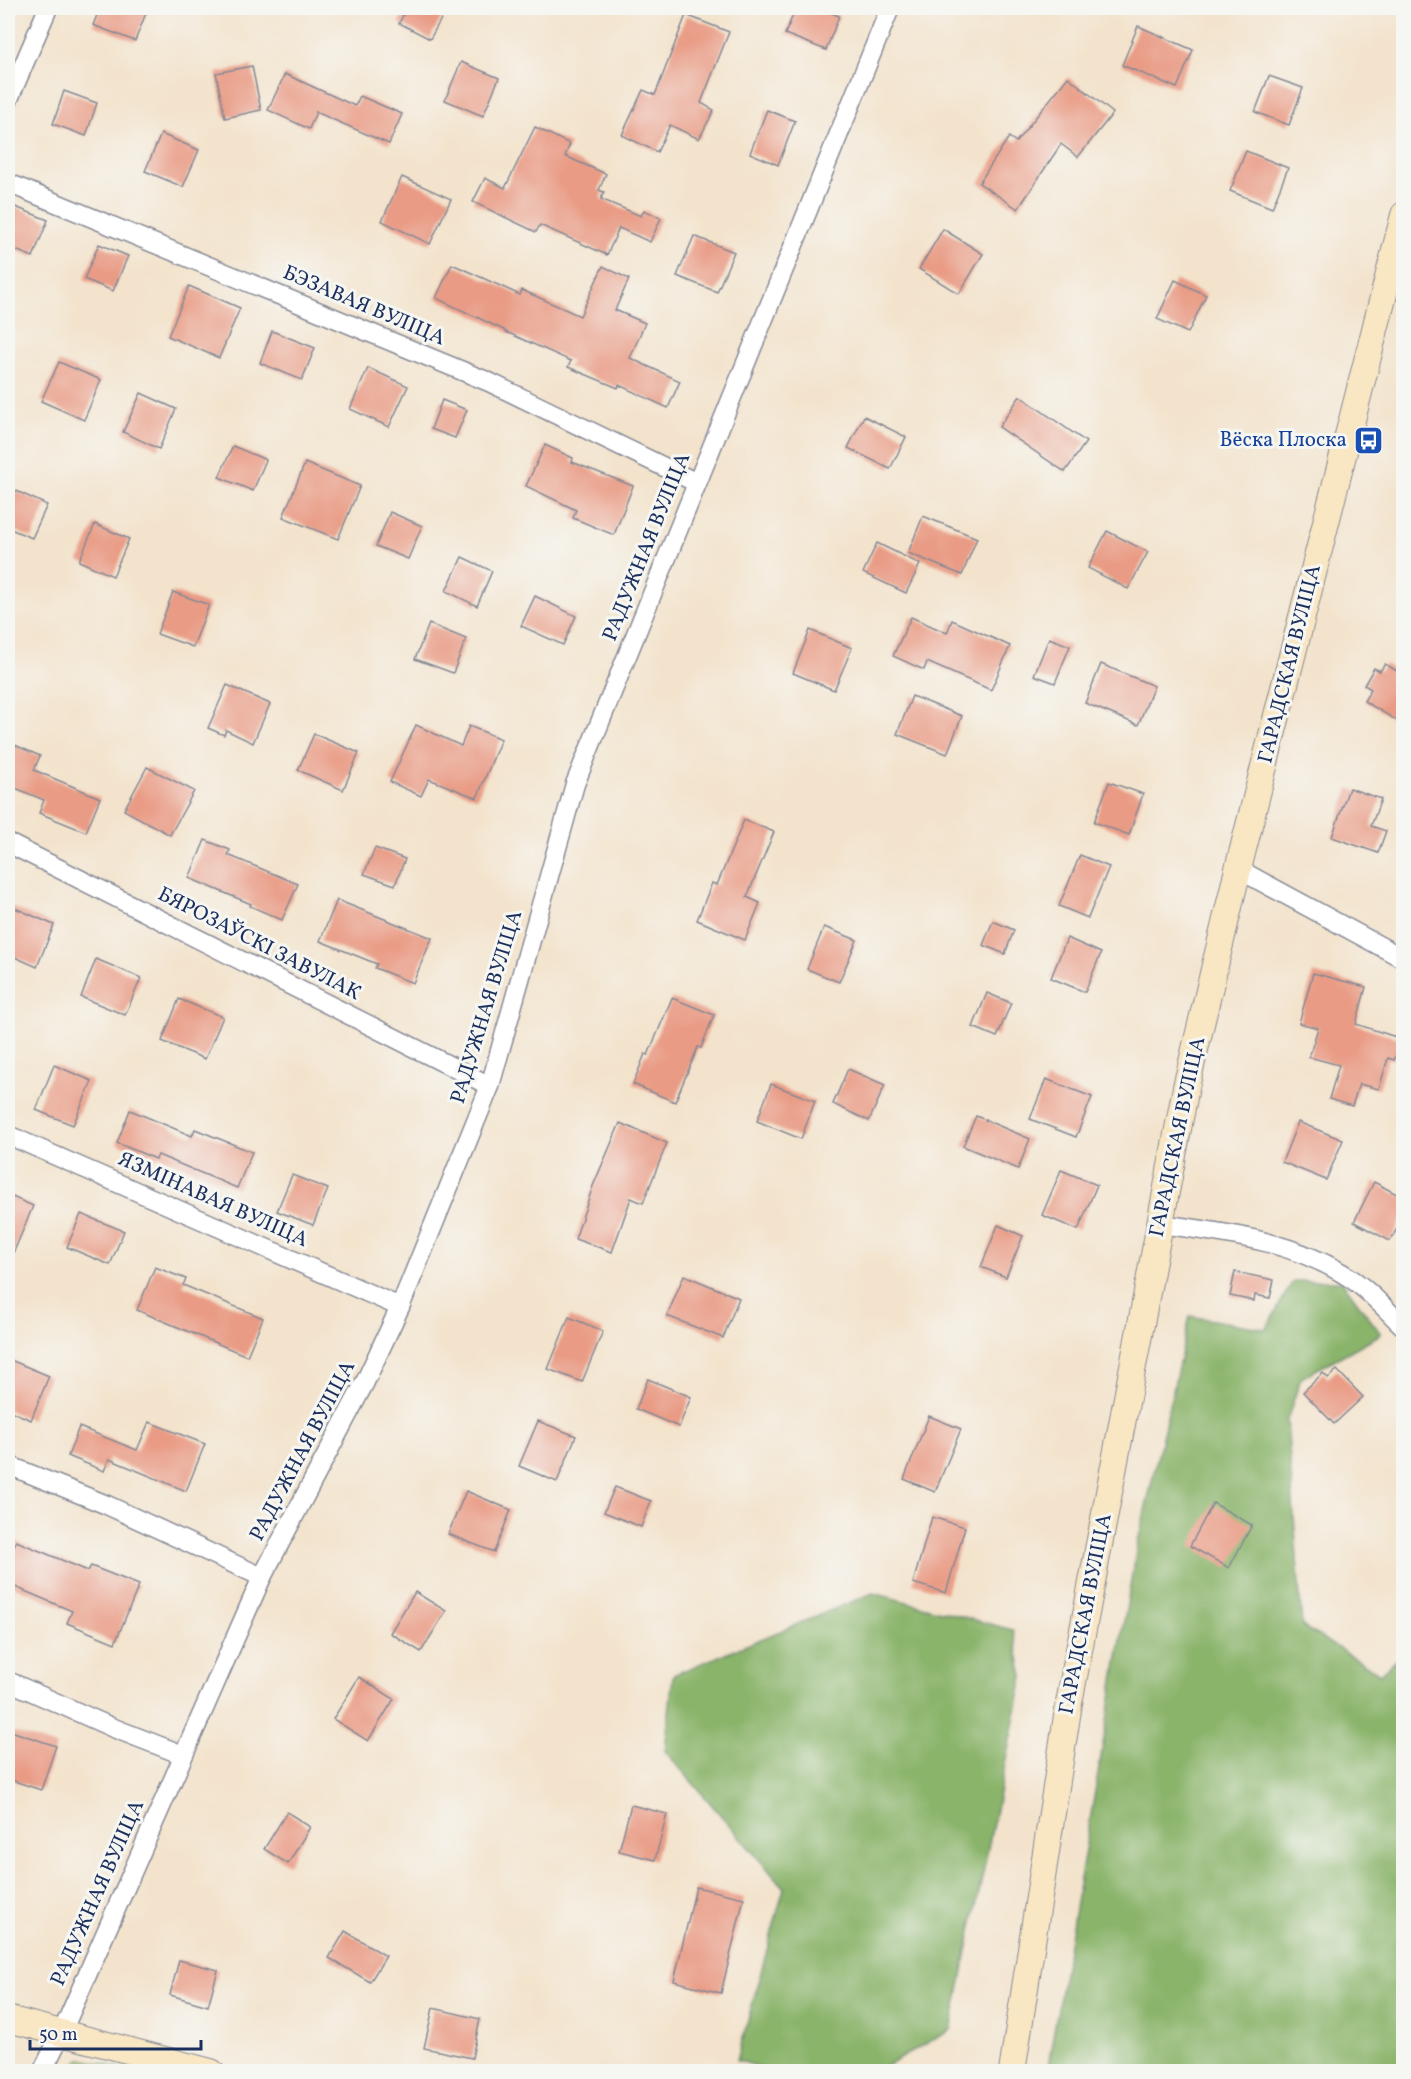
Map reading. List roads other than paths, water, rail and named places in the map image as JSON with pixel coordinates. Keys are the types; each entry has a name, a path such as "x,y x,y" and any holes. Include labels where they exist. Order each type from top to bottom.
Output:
{"main road":[{"name":"ГАРАДСКАЯ ВУЛІЦА","path":"1012,2072 1069,1703 1186,1087 1238,869 1404,215"},
{"path":"8,2019 211,2072"}],"street":[{"path":"8,101 48,8"},
{"name":"РАДУЖНАЯ ВУЛІЦА","path":"42,2072 62,2032 262,1576 365,1382 400,1307 490,1086 575,784 890,8"},
{"name":"БЭЗАВАЯ ВУЛІЦА","path":"8,183 489,382 698,483"},
{"name":"БЯРОЗАЎСКІ ЗАВУЛАК","path":"8,843 490,1086"},
{"path":"1238,869 1404,959"},
{"name":"ЯЗМІНАВАЯ ВУЛІЦА","path":"8,1135 400,1307"},
{"path":"1160,1224 1228,1233 1261,1240 1297,1252 1327,1265 1354,1281 1404,1327"},
{"path":"8,1465 107,1505 262,1576"},
{"path":"8,1681 183,1755"}],"place":[{"name":"Вёска Плоска","path":"1368,440"}]}
